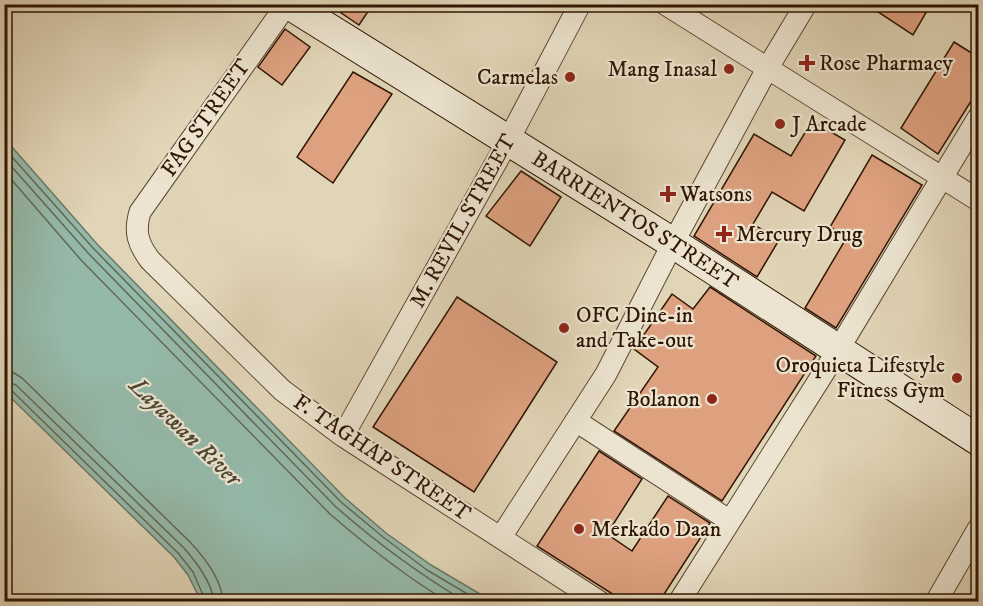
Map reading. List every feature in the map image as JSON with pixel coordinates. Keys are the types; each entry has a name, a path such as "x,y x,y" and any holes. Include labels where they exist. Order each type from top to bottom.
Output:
{"street":[{"name":"BARRIENTOS STREET","path":"288,4 673,243 978,440"},
{"name":"FAG STREET","path":"137,236 136,225 140,212 288,4"},
{"name":"M. REVIL STREET","path":"343,436 508,141 580,4"},
{"path":"665,4 978,200"},
{"path":"501,537 606,374 673,243 767,69 806,4"},
{"path":"679,602 838,350 978,118"},
{"name":"F. TAGHAP STREET","path":"137,236 150,260 282,390 343,436 600,602"},
{"path":"576,421 730,521"},
{"path":"936,602 978,529"}],"water":[{"name":"Layawan River","path":"5,139 97,244 345,498 386,533 431,565 492,601 201,601 188,575 174,557 5,392"}],"building":[{"path":"328,4 373,4 359,25"},
{"path":"866,4 931,4 913,35"},
{"path":"285,29 310,47 282,85 258,67"},
{"path":"954,42 978,57 978,90 938,154 901,128"},
{"path":"353,72 392,94 333,183 297,157"},
{"path":"812,121 845,140 804,211 772,192 753,224 779,240 757,277 694,236 754,134 791,156"},
{"path":"872,155 922,185 836,328 805,308 847,237 830,227"},
{"path":"521,171 561,197 530,246 486,216"},
{"name":"Bolanon","path":"710,287 816,356 722,501 614,431 658,367 634,349 672,294 693,309"},
{"path":"457,297 557,362 474,492 373,427"},
{"name":"Merkado Daan","path":"599,451 642,479 607,534 632,551 668,496 710,523 659,602 625,602 537,546"}],"place":[{"name":"Rose Pharmacy","path":"807,63"},
{"name":"Mang Inasal","path":"729,69"},
{"name":"Carmelas","path":"570,77"},
{"name":"J Arcade","path":"780,124"},
{"name":"Watsons","path":"668,194"},
{"name":"Mercury Drug","path":"724,234"},
{"name":"OFC Dine-in and Take-out","path":"564,328"},
{"name":"Oroquieta Lifestyle Fitness Gym","path":"957,378"},
{"name":"Bolanon","path":"712,399"},
{"name":"Merkado Daan","path":"579,529"}]}
